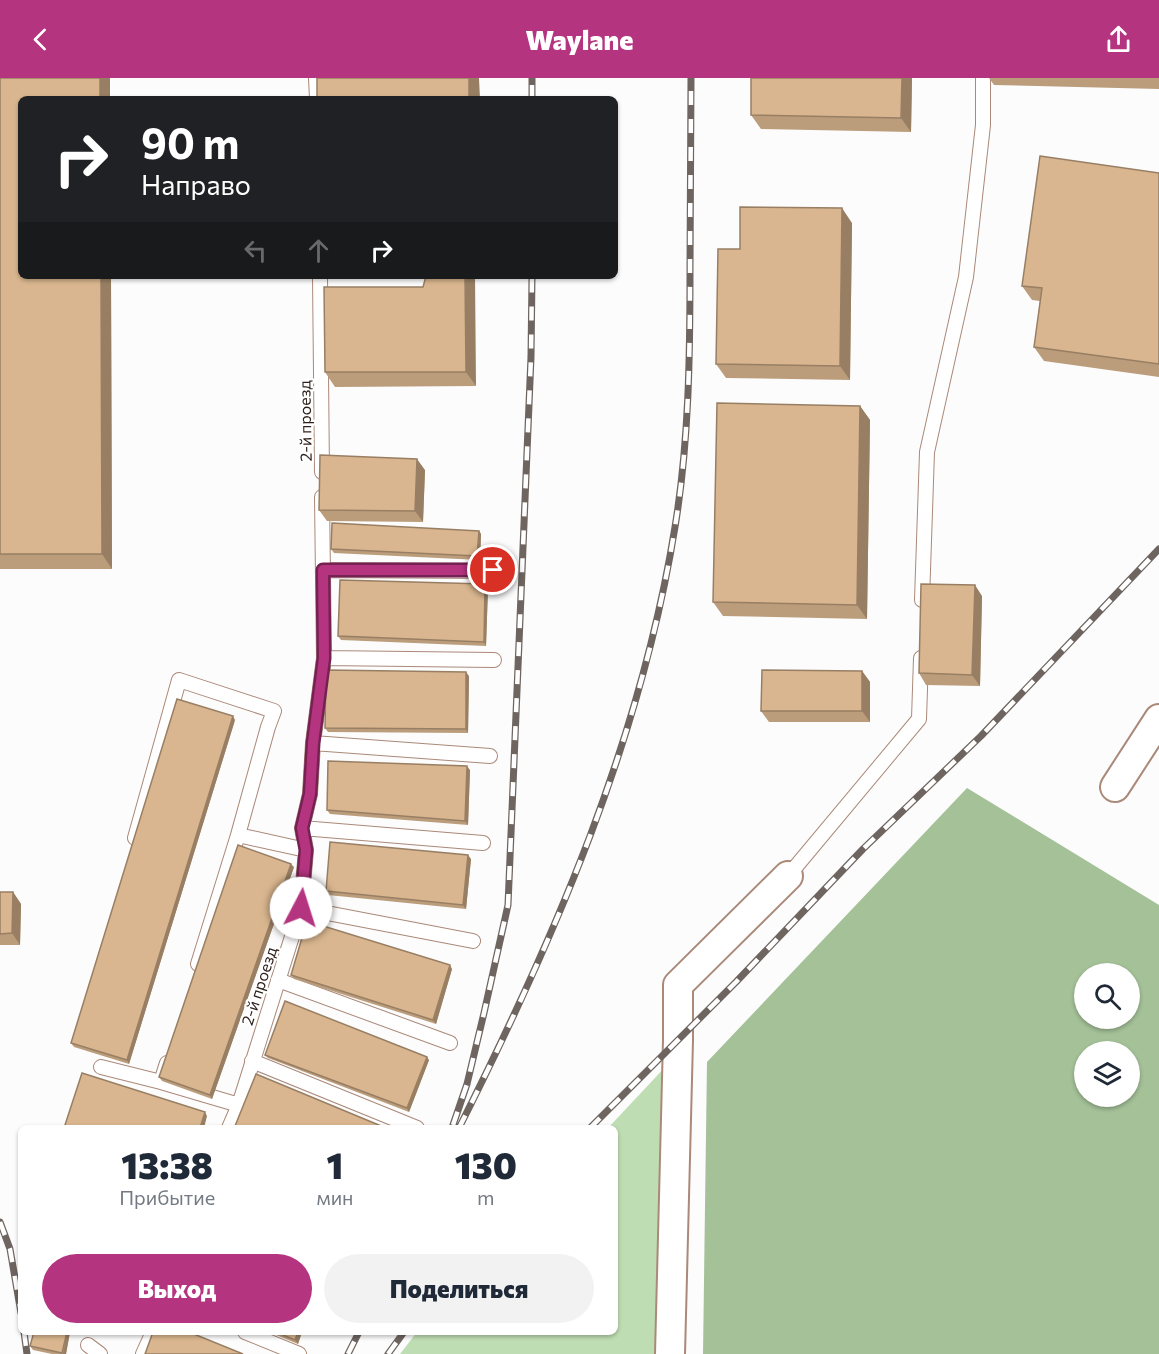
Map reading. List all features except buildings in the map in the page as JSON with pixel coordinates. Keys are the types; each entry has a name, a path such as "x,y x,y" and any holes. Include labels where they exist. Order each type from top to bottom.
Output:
{"street":[{"path":"1115,787 1159,719"},
{"path":"670,1354 678,985 788,876"}],"lane":[{"path":"316,78 317,96"},
{"path":"922,615 927,452 966,277 983,125 982,78"},
{"name":"2-й проезд","path":"230,1125 239,1105 301,908 306,850 302,828 310,794 313,743 324,658 320,279"},
{"path":"323,570 493,570"},
{"path":"788,876 919,719 921,649"},
{"path":"324,658 494,660"},
{"path":"130,853 179,680 274,711 192,981"},
{"path":"313,743 490,756"},
{"path":"302,828 483,843"},
{"path":"238,835 306,850"},
{"path":"301,908 473,941"},
{"path":"278,980 450,1042"},
{"path":"160,1082 171,1048"},
{"path":"252,1061 410,1125"},
{"path":"101,1067 239,1105"},
{"path":"143,1354 152,1335"},
{"path":"252,1335 299,1354"},
{"path":"88,1346 100,1354"}],"green space":[{"path":"967,788 1159,905 1159,1354 703,1354 707,1062"},
{"path":"668,1064 659,1354 400,1354 415,1335 618,1335 618,1125 611,1125"}],"railway":[{"path":"532,78 532,96"},
{"path":"460,1125 561,910 590,835 617,760 660,606 680,495 688,398 691,78"},
{"path":"453,1125 467,1084 508,905 531,357 532,279"},
{"path":"593,1125 736,982 863,849 981,736 1159,549"},
{"path":"0,1222 10,1249 18,1296"},
{"path":"24,1335 27,1354"},
{"path":"348,1354 358,1335"},
{"path":"388,1354 402,1335"}],"route":[{"path":"301,908 306,850 302,828 310,794 313,743 324,658 323,570 493,570"}]}
